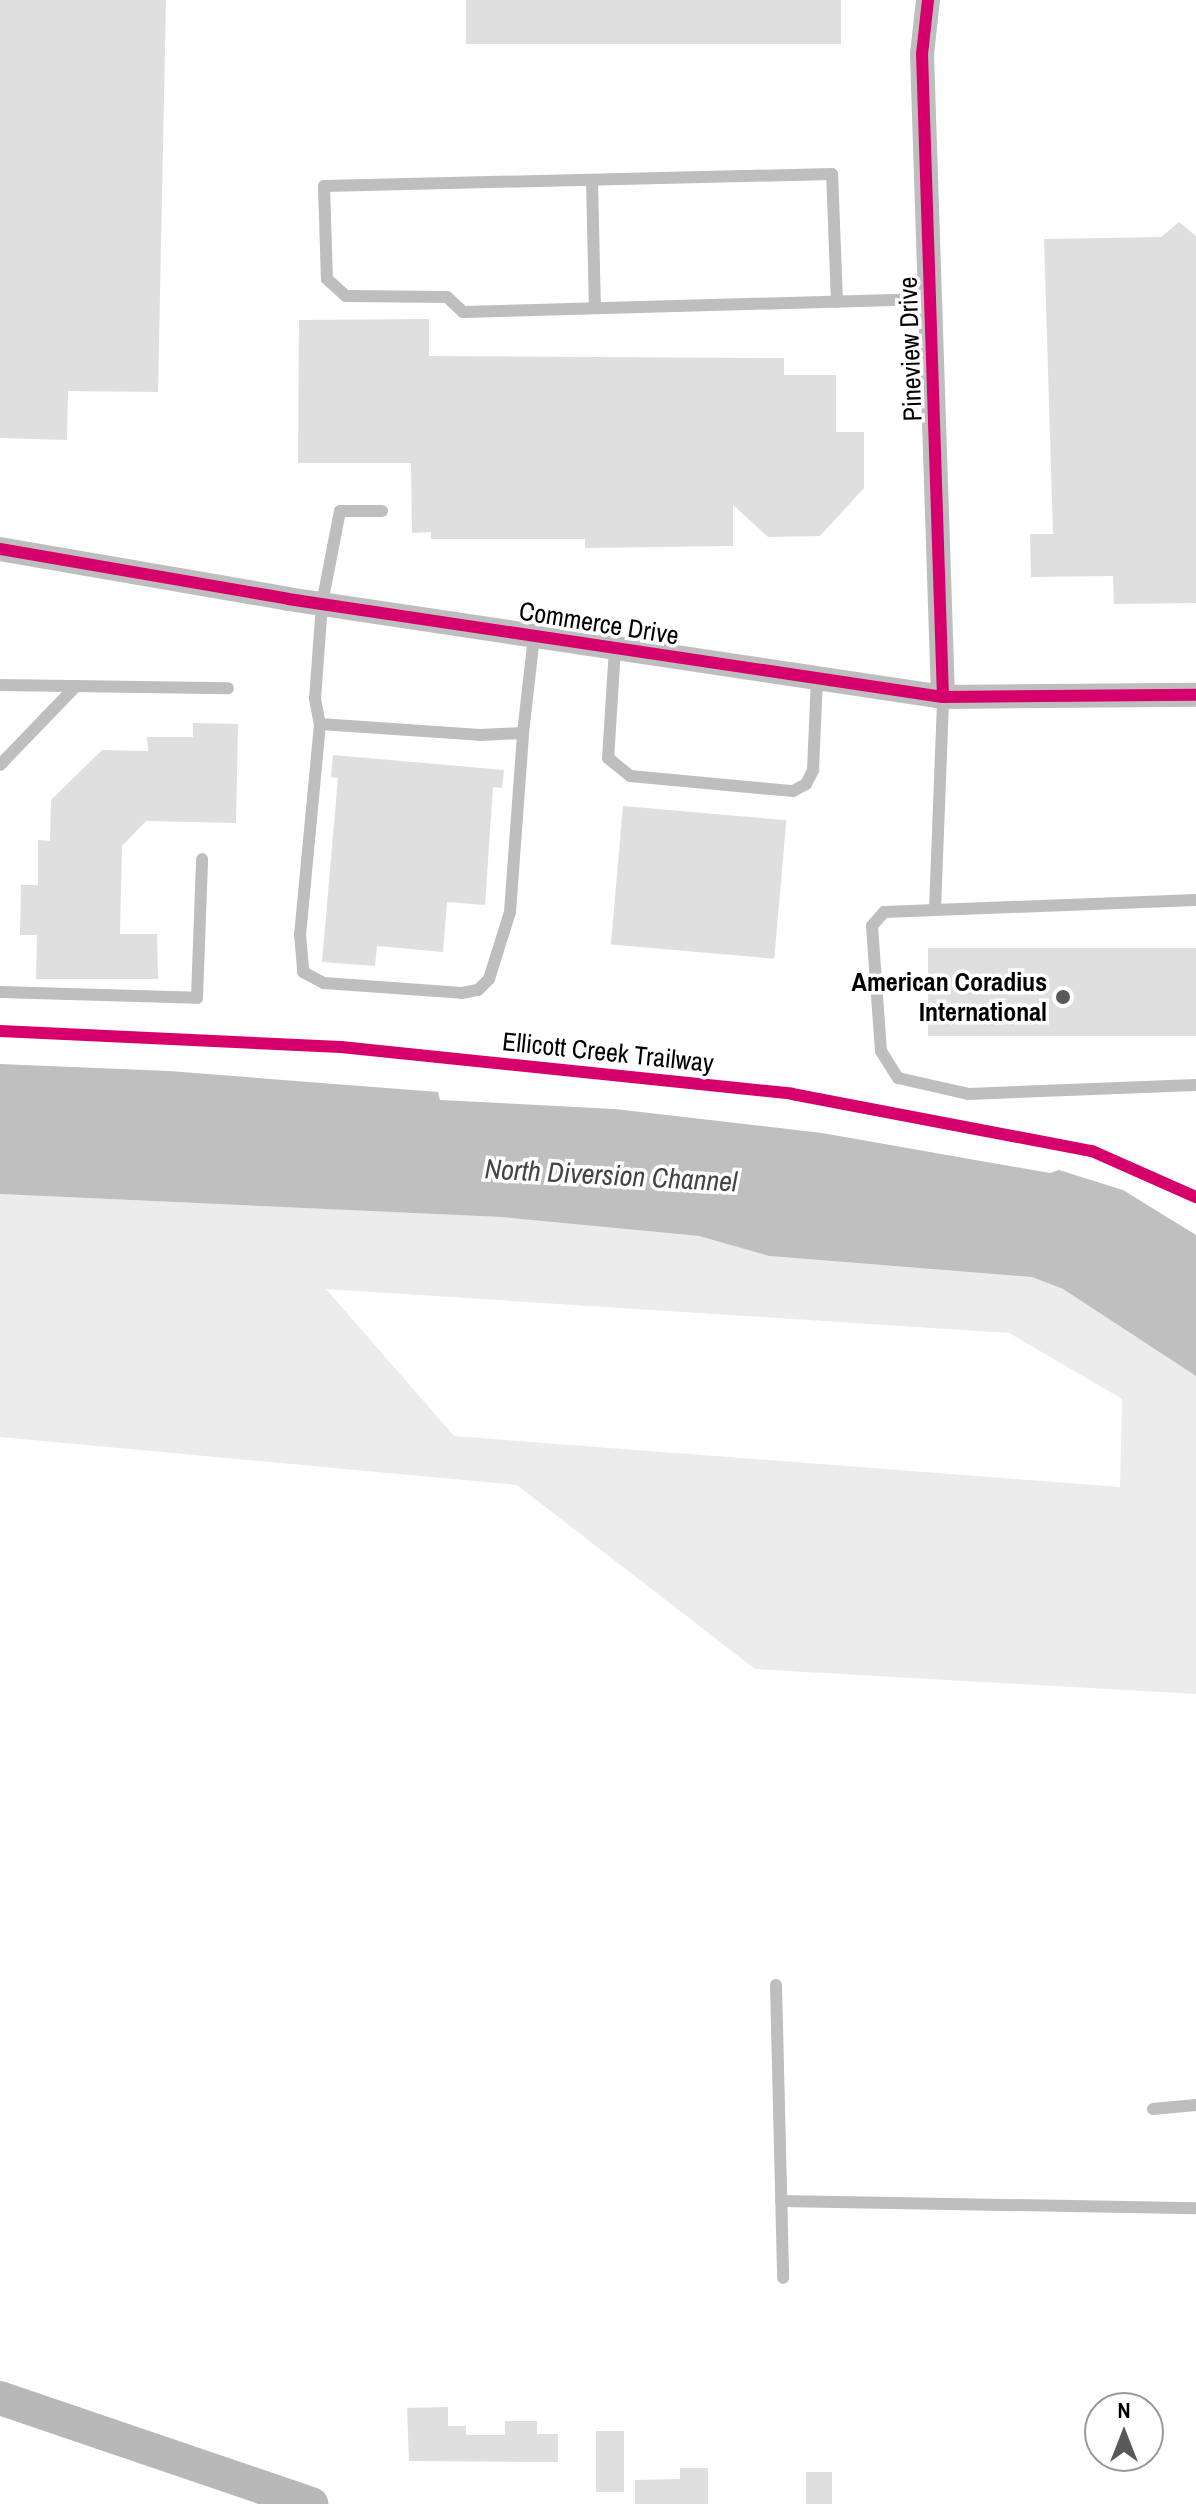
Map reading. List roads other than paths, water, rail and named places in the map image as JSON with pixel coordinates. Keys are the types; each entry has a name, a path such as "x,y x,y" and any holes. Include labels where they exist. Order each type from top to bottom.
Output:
{"street":[{"name":"Pineview Drive","path":"928,0 922,54 943,697"},
{"name":"Commerce Drive","path":"0,549 322,604 943,697 1196,695"},
{"path":"0,2398 311,2504"}],"lane":[{"path":"837,302 832,174 324,186 327,279 346,296 447,297 463,312 837,302 930,299"},
{"path":"592,180 595,308"},
{"path":"382,511 340,511 322,604 315,699 320,724 300,934 303,972 324,983 462,993 478,990 489,979 510,912 523,733 534,636"},
{"path":"615,648 608,758 630,776 793,791 806,784 813,770 817,678"},
{"path":"0,685 228,688"},
{"path":"0,765 76,686"},
{"path":"935,910 943,697"},
{"path":"320,724 480,735 523,733"},
{"path":"0,992 197,998 202,859"},
{"path":"1196,900 884,912 872,926 881,1051 898,1078 969,1094 1196,1085"},
{"path":"776,1985 783,2278"},
{"path":"1153,2109 1196,2105"},
{"path":"781,2201 1196,2208"}],"water":[{"name":"North Diversion Channel","path":"0,1064 169,1071 438,1092 440,1100 615,1109 822,1133 1050,1173 1059,1170 1123,1190 1196,1235 1196,1376 1063,1289 1032,1277 769,1256 699,1236 501,1217 0,1194"}],"place":[{"name":"American Coradius International","path":"1063,997"}]}
